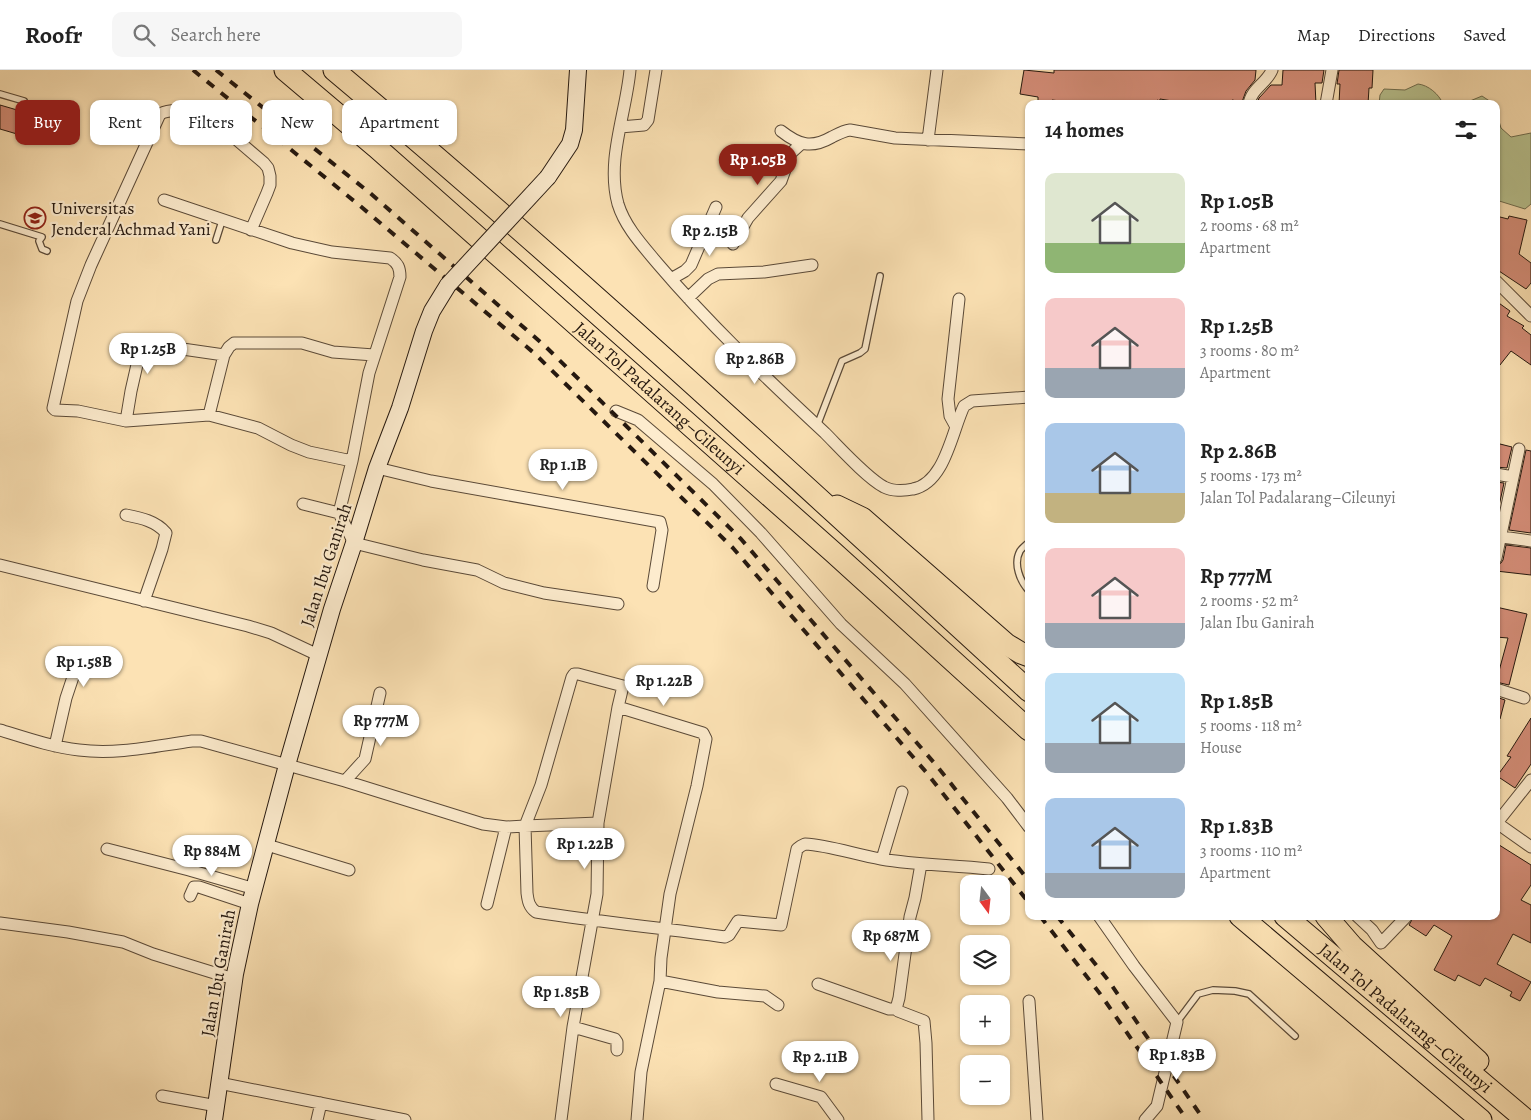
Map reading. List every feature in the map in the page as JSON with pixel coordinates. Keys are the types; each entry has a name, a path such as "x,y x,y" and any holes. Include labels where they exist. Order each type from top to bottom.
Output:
{"highway":[{"name":"Jalan Tol Padalarang–Cileunyi","path":"286,70 376,147 833,552 1025,726"},
{"name":"Jalan Tol Padalarang–Cileunyi","path":"334,70 614,312 1025,687"},
{"path":"816,497 862,518 1006,644 1025,654"},
{"name":"Jalan Tol Padalarang–Cileunyi","path":"1245,920 1481,1120"},
{"name":"Jalan Tol Padalarang–Cileunyi","path":"1290,920 1519,1114"},
{"path":"1329,920 1352,946 1483,1066 1519,1114"}],"main road":[{"name":"Jalan Ibu Ganirah","path":"216,1113 234,979 252,896 332,608 424,331 432,311 448,285 548,177 570,144 574,130 578,70"}],"street":[{"path":"630,70 615,156 615,181 619,205 629,228 670,279 787,399 884,487 898,491 915,489 934,477 944,459 964,406 972,401 1025,397"},
{"path":"620,127 644,125 648,120 656,70"},
{"path":"928,140 937,70"},
{"path":"1250,100 1252,94 1269,77 1272,70"},
{"path":"1327,100 1332,70"},
{"path":"252,230 270,185 268,168 236,139 228,125 180,110 165,111 160,114 91,265 77,301 53,408 59,411 78,411 126,421 209,415 258,428 309,452 352,461"},
{"path":"733,244 748,218 781,181 791,153 802,144 823,142 844,131 850,130 895,138 1025,144"},
{"path":"781,131 802,144"},
{"path":"164,200 292,243 324,250 390,258 400,268 400,277 369,373 352,461 339,513 354,544 477,570 504,583 544,593 618,604"},
{"path":"670,279 685,271 691,265 716,207"},
{"path":"688,298 714,275 764,272 812,265"},
{"path":"1500,285 1530,314"},
{"path":"956,426 950,416 948,399 960,299"},
{"path":"209,415 224,355 231,345 237,342 302,343 333,352 374,355"},
{"path":"126,421 141,347 148,344 224,355"},
{"path":"616,411 638,420 713,484 761,533 841,624 905,684 1007,798 1025,822"},
{"path":"1500,544 1519,450"},
{"path":"377,468 431,481 660,522 662,530 653,586"},
{"path":"1500,475 1513,477"},
{"path":"303,504 339,513"},
{"path":"126,516 146,519 161,528 166,534 144,601"},
{"path":"1502,537 1531,541"},
{"path":"0,564 272,633 318,655"},
{"path":"55,746 66,698 74,674 62,657"},
{"path":"561,1120 573,1027 591,920 596,894 598,823 623,687 622,684 578,674 573,675 541,785 525,826 527,893 532,909 536,912 591,920 664,928 725,937 738,922 780,925 797,849 808,844 882,859 921,864 953,864 989,870"},
{"path":"1500,690 1524,698"},
{"path":"345,781 364,759 380,693"},
{"path":"618,707 703,733 706,739 697,786 670,894 664,928 660,981 641,1072 637,1120"},
{"path":"0,730 55,746 106,752 200,741 345,781 482,824 506,828 598,823"},
{"path":"1500,820 1529,786"},
{"path":"882,859 902,792"},
{"path":"1500,826 1531,848"},
{"path":"487,904 506,828"},
{"path":"267,845 349,870"},
{"path":"107,849 189,870 252,896"},
{"path":"896,1009 900,998 910,916 921,864"},
{"path":"190,896 194,887 199,887 252,896"},
{"path":"1102,920 1177,1022 1157,1106 1145,1120"},
{"path":"1361,920 1375,933 1381,943 1403,920"},
{"path":"0,923 123,942 160,957 234,979"},
{"path":"660,981 718,992 765,996 778,1005"},
{"path":"818,984 889,1009 896,1009 924,1021 928,1120"},
{"path":"1028,1001 1037,1120"},
{"path":"573,1027 615,1039 617,1050"},
{"path":"220,1084 405,1120"},
{"path":"776,1084 820,1097 838,1120"},
{"path":"162,1096 216,1113"},
{"path":"317,1120 321,1103"}],"lane":[{"path":"0,94 21,100"},
{"path":"216,240 222,221"},
{"path":"0,224 42,237 39,242 42,249 47,251"},
{"path":"817,426 842,361 860,353 864,349 880,276"},
{"path":"1025,546 1019,552 1018,569 1022,583 1025,586"},
{"path":"1177,1022 1198,994 1214,990 1235,991 1249,994 1295,1036"}],"green space":[{"path":"1418,84 1426,86 1441,100 1379,100 1384,89 1405,90"},
{"path":"1482,96 1488,100 1472,100"},
{"path":"1500,125 1501,128 1511,137 1531,133 1531,204 1525,209 1500,201"}],"building":[{"path":"1024,70 1054,73 1054,70 1256,70 1255,80 1246,91 1243,100 1038,100 1038,97 1020,94"},
{"path":"1283,70 1324,70 1322,83 1315,83 1316,100 1258,100 1271,85 1282,85"},
{"path":"1339,70 1373,70 1372,88 1369,88 1368,100 1339,100 1340,84 1337,84"},
{"path":"0,105 15,109 15,133 0,129"},
{"path":"1509,216 1527,220 1519,254 1531,263 1531,283 1526,289 1500,272 1500,217 1508,219"},
{"path":"1500,304 1510,311 1507,316 1524,326 1522,328 1531,335 1531,365 1511,351 1500,365"},
{"path":"1500,444 1512,447 1507,468 1500,467"},
{"path":"1526,450 1531,451 1531,533 1509,530"},
{"path":"1500,482 1504,483 1500,502"},
{"path":"1506,545 1531,548 1531,575 1500,571 1500,563 1503,560"},
{"path":"1500,608 1527,614 1509,685 1500,683 1500,667 1508,638 1500,637"},
{"path":"1500,698 1505,700 1500,719"},
{"path":"1531,718 1531,764 1515,788 1500,778 1500,772 1511,757 1507,756"},
{"path":"1500,846 1531,865 1531,885 1521,900 1531,905 1531,943 1513,934 1497,964 1531,982 1520,1001 1510,996 1512,992 1485,978 1480,986 1458,975 1455,981 1434,970 1452,936 1434,925 1426,936 1409,925 1412,920 1500,920"}],"railway":[{"path":"193,70 359,205 534,353 733,548 926,772 1025,898"},
{"path":"216,70 370,193 545,346 741,539 936,765 1025,876"},
{"path":"1043,920 1101,995 1187,1120"},
{"path":"1060,920 1108,980 1204,1120"}],"place":[{"name":"Universitas Jenderal Achmad Yani","path":"35,218"}]}
